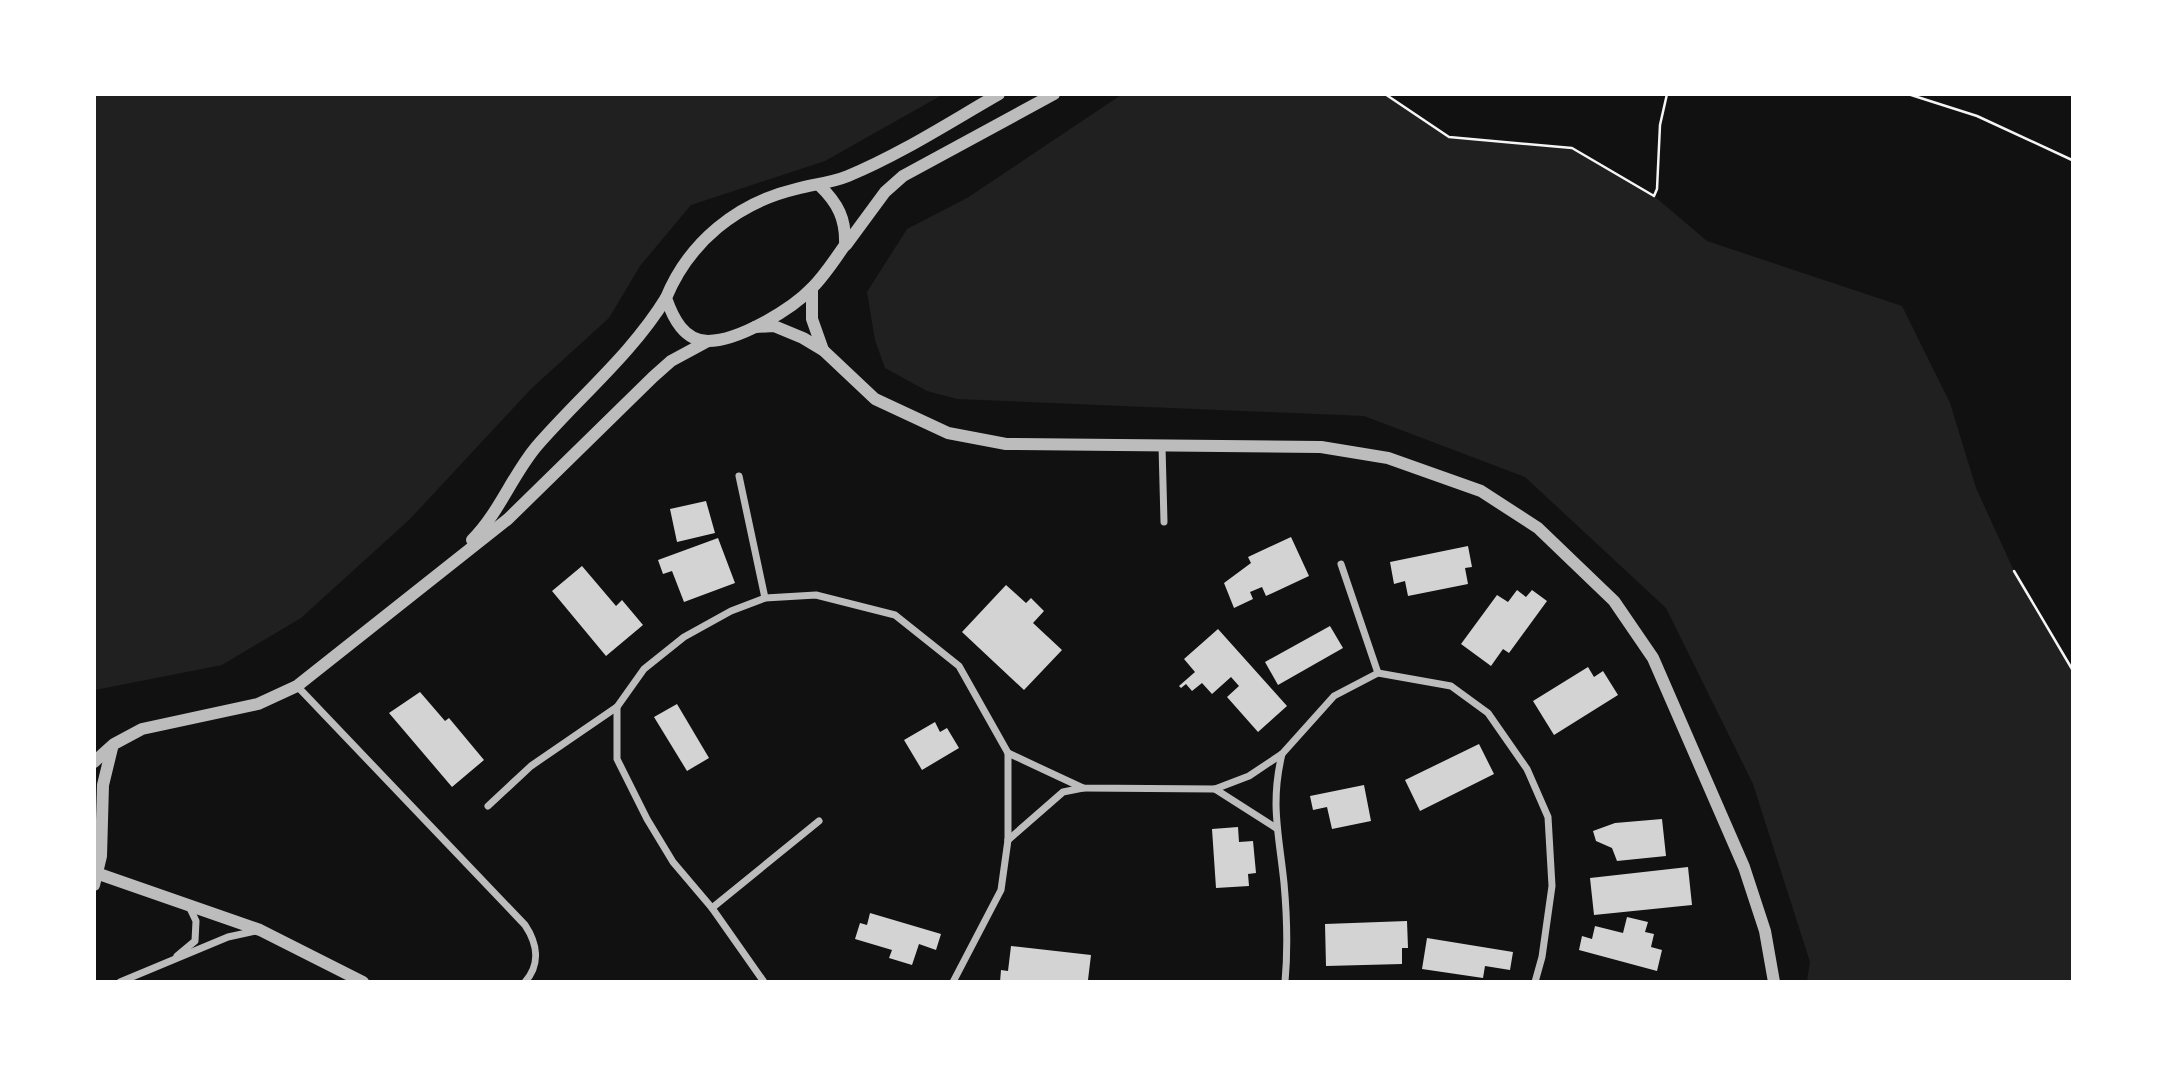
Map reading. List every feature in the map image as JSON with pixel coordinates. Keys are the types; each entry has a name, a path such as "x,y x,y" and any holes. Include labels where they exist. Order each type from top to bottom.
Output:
{"street":[{"path":"444,568 490,518 535,449 640,337 690,256 725,221 774,195 819,185 874,164 999,94"},
{"path":"755,327 812,288 885,192 903,176 1055,94"},
{"path":"819,185 834,200 842,215 845,245"},
{"path":"812,288 811,319 823,350"},
{"path":"666,298 683,330 708,341"},
{"path":"94,762 114,744 142,729 258,704 297,686 548,483 671,362 708,341 755,327 774,326 789,330 823,350 875,399 948,433 1006,444 1321,447 1388,458 1481,491 1538,528 1614,601 1653,658 1744,867 1765,931 1774,982"},
{"path":"1162,446 1164,522"},
{"path":"739,476 765,598"},
{"path":"1341,564 1378,673"},
{"path":"488,806 531,766 617,707 645,669 684,637 731,611 765,598 816,595 895,615 959,666 976,691 1008,754 1008,840 1001,890 953,982"},
{"path":"1008,840 1063,792 1083,788 1215,789 1249,776 1282,754 1334,696 1378,673 1451,686 1488,713 1527,769 1548,817 1552,886 1542,957 1535,982"},
{"path":"297,686 525,925 535,944 536,954 533,971 525,982"},
{"path":"617,707 617,759 673,862 712,908 764,982"},
{"path":"114,744 103,785 97,880 188,904 260,930 363,982"},
{"path":"1008,754 1083,788"},
{"path":"1282,754 1275,785 1276,828 1284,883 1285,982"},
{"path":"1215,789 1276,828"},
{"path":"712,908 819,821"},
{"path":"170,960 195,941 196,922 188,904"},
{"path":"124,981 228,937 260,930"}],"path":[{"path":"1385,94 1449,136 1572,148 1654,196 1657,189 1660,125 1667,94"},
{"path":"1908,94 1977,116 2073,160"},
{"path":"2014,571 2072,667"}],"shaded area":[{"path":"95,94 942,95 825,161 691,205 640,266 609,318 532,388 410,519 301,618 222,665 95,690"},
{"path":"1385,94 1449,137 1572,148 1654,196 1707,241 1902,306 1950,403 1976,488 2014,571 2072,669 2072,981 1807,981 1810,962 1753,784 1666,608 1525,477 1364,416 957,399 927,391 885,368 875,340 867,292 907,229 967,198 1121,95"}],"building":[{"path":"706,501 715,533 677,542 670,509"},
{"path":"1291,537 1309,576 1266,596 1262,587 1250,592 1253,599 1234,608 1224,583 1251,563 1248,557"},
{"path":"718,538 735,583 684,602 672,571 663,574 658,560"},
{"path":"1468,546 1472,567 1465,568 1468,584 1408,596 1405,581 1394,584 1390,562"},
{"path":"582,566 616,606 622,600 643,625 606,656 552,591"},
{"path":"1006,585 1026,603 1031,598 1044,611 1033,623 1062,650 1024,690 962,632"},
{"path":"1517,590 1526,597 1532,590 1547,601 1509,653 1503,649 1491,666 1461,644 1497,595 1508,602"},
{"path":"1330,626 1343,648 1278,685 1265,662"},
{"path":"1218,629 1287,706 1258,732 1227,697 1239,686 1231,677 1212,694 1202,683 1192,691 1186,684 1181,688 1179,686 1195,672 1184,659"},
{"path":"1588,667 1594,677 1603,671 1618,695 1554,735 1533,701"},
{"path":"420,692 445,721 449,718 484,760 452,787 389,713"},
{"path":"677,704 709,758 687,771 654,717"},
{"path":"935,722 940,732 947,728 959,748 922,770 904,740"},
{"path":"1479,744 1494,774 1420,811 1405,780"},
{"path":"1364,785 1371,821 1332,829 1327,807 1313,810 1310,796"},
{"path":"1662,819 1666,856 1617,861 1612,848 1596,841 1593,831 1615,823"},
{"path":"1238,827 1239,842 1253,841 1256,873 1248,874 1249,886 1216,888 1212,829"},
{"path":"1688,867 1692,905 1594,915 1590,878"},
{"path":"870,913 941,934 936,950 919,944 912,965 889,958 892,950 855,939 860,923 867,925"},
{"path":"1627,917 1648,922 1645,932 1654,934 1651,947 1662,950 1657,971 1579,950 1582,936 1592,939 1595,926 1623,933"},
{"path":"1407,921 1408,948 1402,948 1402,964 1326,966 1325,924"},
{"path":"1427,938 1513,952 1510,970 1485,966 1483,978 1422,969"},
{"path":"1011,946 1091,955 1088,980 1000,982 1001,970 1008,971"}]}
